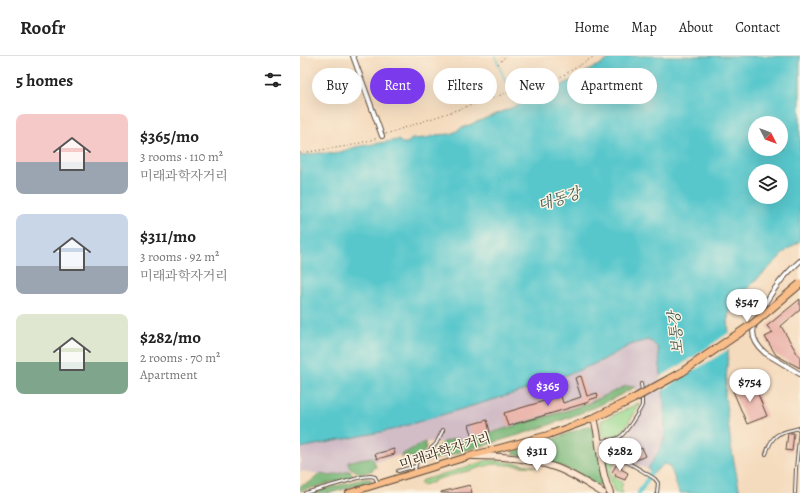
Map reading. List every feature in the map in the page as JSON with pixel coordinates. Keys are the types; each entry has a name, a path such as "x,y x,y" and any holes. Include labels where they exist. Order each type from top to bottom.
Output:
{"highway":[{"path":"594,418 633,399 682,372 754,323 800,284"}],"main road":[{"path":"594,418 605,481 610,493"},
{"name":"미래과학자거리","path":"349,493 470,456 548,435 594,418"},
{"path":"470,456 506,457 540,463 570,474 603,493"}],"street":[{"path":"353,56 382,136"},
{"path":"800,260 779,282 765,302 752,330 752,334 765,353 800,374"}],"lane":[{"path":"599,441 614,440 621,437 628,430 634,417 642,406 640,384"},
{"path":"766,454 772,439 777,434 800,428 795,493"},
{"path":"415,473 416,463 436,444 443,430"},
{"path":"600,456 609,455 655,479 658,483 657,493"},
{"path":"398,471 416,466"},
{"path":"305,493 362,477 375,477 379,484"}],"path":[{"path":"498,64 506,56"},
{"path":"300,153 349,146 370,141 504,94 557,79 595,56"}],"shaded area":[{"path":"647,340 658,347 664,400 665,434 662,445 651,463 649,470 612,455 615,447 629,434 635,418 643,407 635,387 626,386 589,403 460,442 458,438 443,442 425,442 401,455 373,462 371,457 348,462 350,471 330,476 303,471 300,473 300,448 391,430 544,384 599,362 630,345"}],"green space":[{"path":"626,386 635,387 584,412 558,422 424,462 423,459 443,442 458,438 460,442 565,411 589,403"},
{"path":"639,403 638,407 621,433 613,437 602,436 601,421"},
{"path":"588,426 594,428 603,483 602,485 596,485 578,473 552,463 513,454 513,452"},
{"path":"425,442 425,451 414,460 408,456 401,457 401,455"},
{"path":"372,457 376,467 371,471 361,474 349,467 348,462"},
{"path":"607,459 615,462 610,472 615,478 623,483 621,488 623,493 615,493 608,476 605,461"},
{"path":"489,460 537,467 493,464 421,485 421,481"},
{"path":"350,471 353,477 300,491 300,486 309,483 320,474 330,476"},
{"path":"362,479 371,479 372,481 330,493 311,493"}],"water":[{"path":"615,56 800,56 800,241 788,249 758,278 735,302 728,316 729,340 725,395 731,446 740,493 679,493 669,465 664,464 653,473 649,470 649,467 664,440 665,434 664,400 658,348 652,342 647,340 630,345 599,362 582,369 519,392 391,430 300,448 300,156 319,153 334,154 356,147 398,140 402,143 407,143 412,139 451,134 521,104 559,104 559,87 567,83 567,104 657,104 657,68 593,68"}],"pier":[{"path":"731,331 731,348 661,391 660,377 692,358"}],"building":[{"path":"800,299 800,310 781,326 800,356 800,368 776,355 765,337 773,333 767,326"},
{"path":"581,376 587,396 597,393 598,397 589,400 589,402 508,426 504,413 561,396 563,403 581,397 575,378"},
{"path":"753,382 767,416 747,424 733,391"},
{"path":"487,420 490,432 473,437 469,425"},
{"path":"788,433 794,433 792,451 786,450"},
{"path":"630,439 635,451 642,448 646,456 636,460 625,441"},
{"path":"394,449 395,454 377,459 375,454"},
{"path":"617,464 622,467 621,469 628,473 625,480 615,476 616,474 612,472"},
{"path":"470,485 472,493 441,493 441,492"}],"waterway":[{"path":"495,56 505,81"},
{"path":"639,493 654,468"}],"water label":[{"name":"대동강","path":"559,199"},
{"name":"보통강","path":"676,333"}]}
